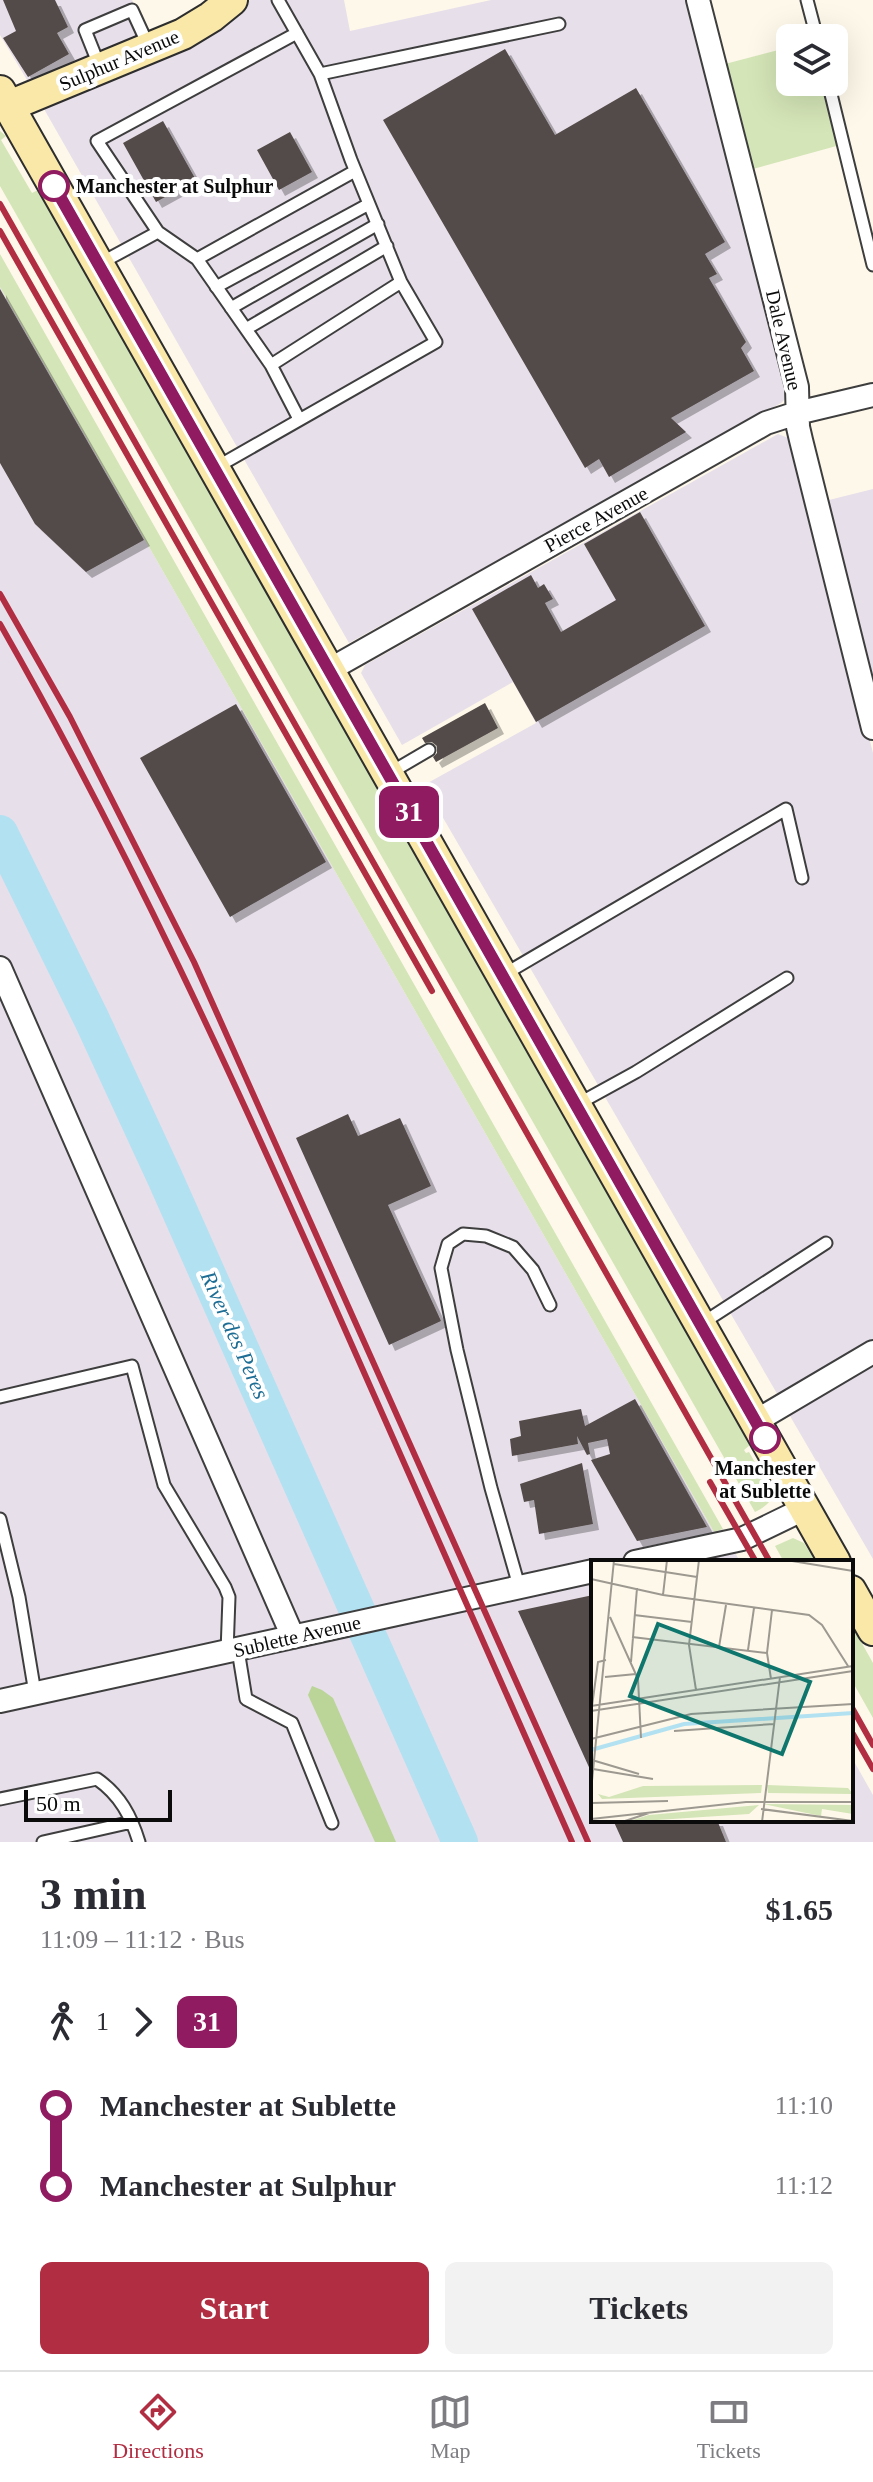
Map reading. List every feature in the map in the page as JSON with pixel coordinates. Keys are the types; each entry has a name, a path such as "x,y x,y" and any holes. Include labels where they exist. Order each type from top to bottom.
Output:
{"main road":[{"name":"Sulphur Avenue","path":"3,103 183,34 232,0"},
{"path":"3,103 98,264 834,1560"},
{"path":"853,1595 873,1630"}],"street":[{"name":"Dale Avenue","path":"698,0 797,387 801,440 873,728"},
{"name":"Pierce Avenue","path":"329,670 766,423 873,395"},
{"path":"0,968 303,1635"},
{"path":"756,1421 873,1352"},
{"path":"649,1560 742,1539 804,1509"},
{"name":"Sublette Avenue","path":"0,1701 591,1571"}],"lane":[{"path":"214,468 436,342 401,282 355,171 320,74 278,0"},
{"path":"807,0 813,24"},
{"path":"101,68 85,30 132,10 150,48"},
{"path":"320,74 559,24"},
{"path":"297,33 97,141 158,232 197,259 271,365 299,419"},
{"path":"831,96 873,265"},
{"path":"197,259 355,171"},
{"path":"216,287 369,204"},
{"path":"231,308 378,224"},
{"path":"98,264 158,232"},
{"path":"246,329 387,246"},
{"path":"271,365 401,282"},
{"path":"388,774 429,750"},
{"path":"502,975 786,809 802,878"},
{"path":"576,1106 787,978"},
{"path":"519,1586 457,1350 441,1268 448,1244 463,1234 486,1236 513,1247 533,1270 550,1305"},
{"path":"701,1324 826,1243"},
{"path":"0,1397 132,1366 164,1485 229,1597 232,1651 246,1699 292,1723 332,1823"},
{"path":"0,1519 19,1597 35,1693"},
{"path":"0,1799 97,1779 126,1808 139,1842"},
{"path":"43,1842 132,1822"}],"shaded area":[{"path":"0,0 132,0 153,37 243,8 250,0 344,0 350,31 491,0 688,0 788,390 787,397 349,643 0,35"},
{"path":"0,287 714,1532 723,1529 739,1560 591,1560 591,1822 853,1822 853,1760 873,1795 873,1842 0,1842"},
{"path":"778,434 795,444 873,753 873,1559 424,785 536,723 513,682 402,745 361,673 365,665"},
{"path":"873,489 873,704 825,501"}],"green space":[{"path":"776,51 776,96 827,96 840,145 753,169 725,64"},
{"path":"0,131 6,136 1,140 32,193 38,190 750,1445 744,1450 749,1452 765,1480 764,1488 773,1489 768,1503 755,1512 0,186"},
{"path":"0,254 723,1529 714,1532 0,287"},
{"path":"793,1538 804,1543 815,1560 783,1560 775,1546"},
{"path":"853,1628 873,1663 873,1718 853,1683"},
{"path":"312,1686 333,1698 396,1842 375,1842 308,1695"}],"building":[{"path":"3,0 55,0 68,27 57,33 69,54 28,77 3,38 16,31"},
{"path":"505,49 555,135 636,88 725,242 705,254 717,274 709,278 746,342 741,348 754,371 671,418 686,432 609,477 599,459 585,468 383,120"},
{"path":"163,121 196,180 156,202 123,143"},
{"path":"290,132 312,172 279,190 257,150"},
{"path":"0,289 144,540 86,572 35,524 0,463"},
{"path":"640,512 705,626 536,722 472,609 531,575 538,588 544,584 553,599 545,603 561,632 616,600 584,544"},
{"path":"485,703 498,728 436,762 433,757 437,746 432,742 425,743 422,738"},
{"path":"236,704 326,862 230,917 140,758"},
{"path":"348,1114 358,1136 400,1118 431,1186 388,1205 441,1321 389,1345 296,1138"},
{"path":"635,1399 707,1527 637,1541 591,1460 610,1454 607,1439 588,1443 590,1454 587,1455 577,1436 578,1444 512,1456 510,1439 521,1436 519,1421 581,1409 585,1426"},
{"path":"582,1463 593,1524 539,1534 534,1500 524,1502 520,1484"},
{"path":"591,1595 591,1772 518,1611"},
{"path":"614,1822 718,1822 726,1842 623,1842"}],"waterway":[{"name":"River des Peres","path":"0,833 165,1178 460,1842"}],"railway":[{"path":"0,204 769,1560"},
{"path":"0,231 432,991"},
{"path":"0,594 70,717 194,962 588,1842"},
{"path":"0,624 136,879 220,1053 572,1842"},
{"path":"710,1482 755,1560"},
{"path":"853,1710 873,1745"},
{"path":"853,1734 873,1769"}],"bus line":[{"name":"31","path":"54,186 765,1438"}],"place":[{"name":"Manchester at Sulphur","path":"54,186"},
{"name":"Manchester at Sublette","path":"765,1438"}]}
